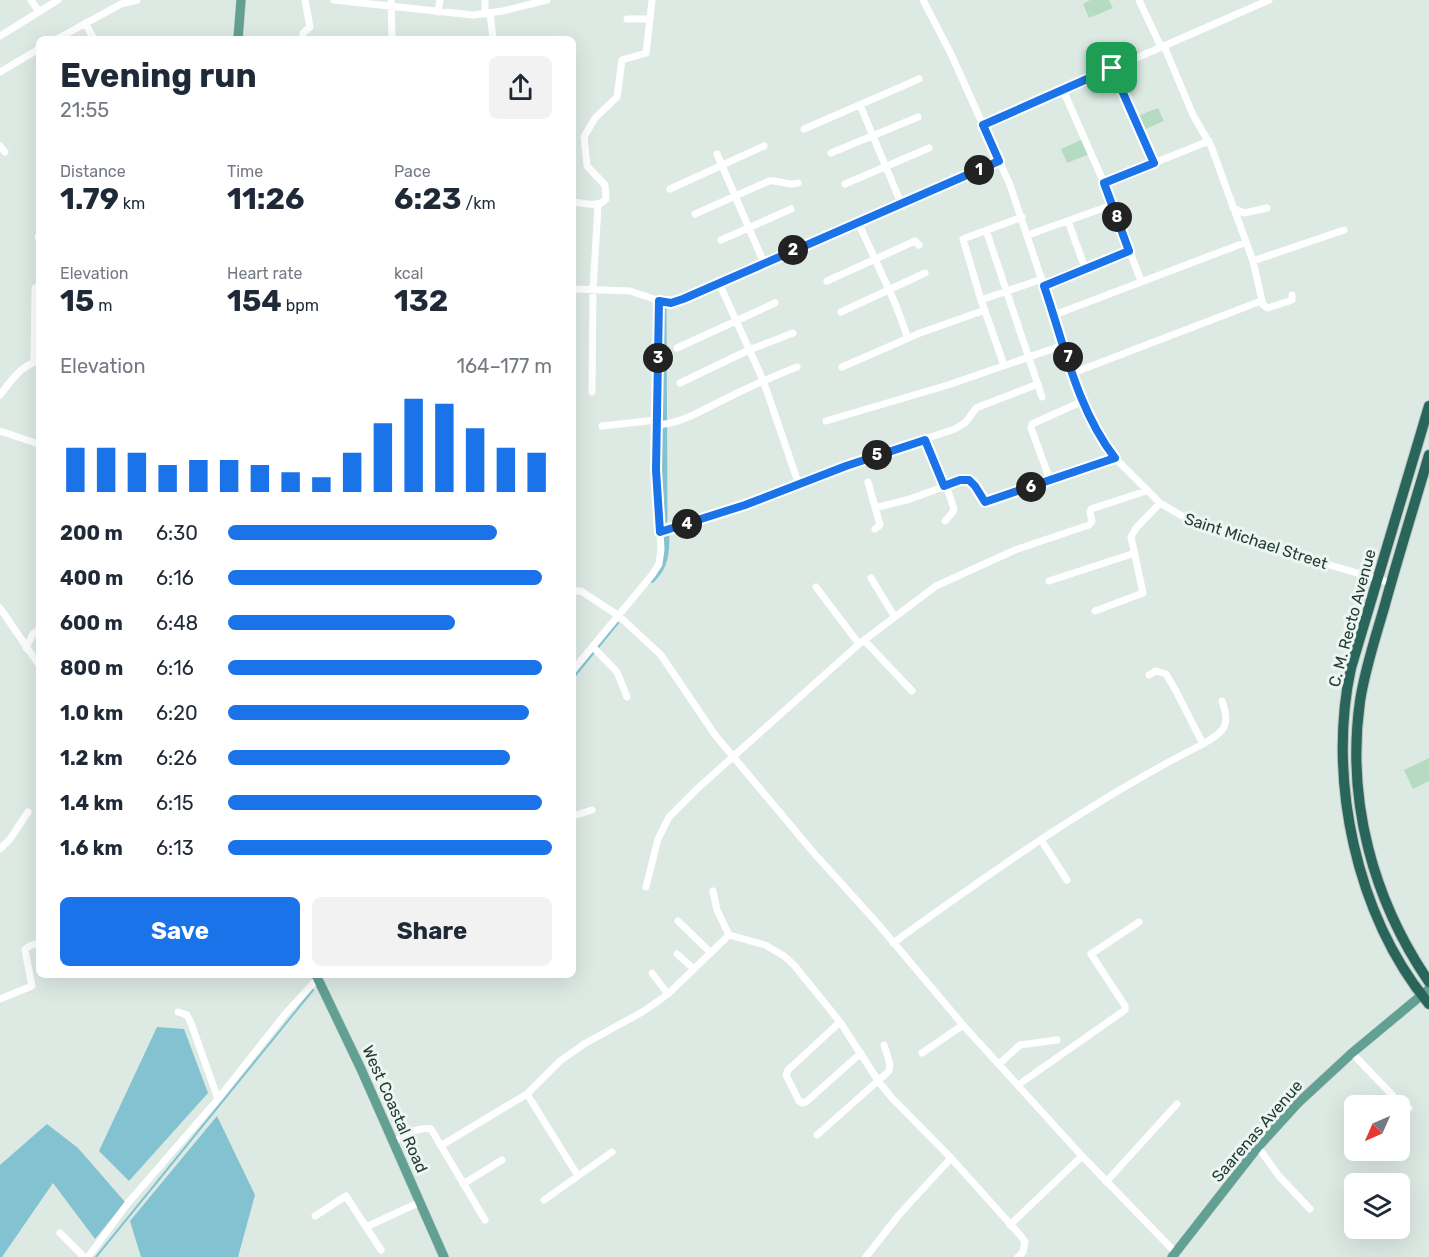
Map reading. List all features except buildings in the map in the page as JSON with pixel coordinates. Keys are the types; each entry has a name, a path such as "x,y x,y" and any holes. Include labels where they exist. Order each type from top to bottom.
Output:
{"highway":[{"name":"C. M. Recto Avenue","path":"1429,406 1357,646 1345,703 1342,749 1345,794 1352,834 1372,904 1394,949 1425,992 1429,1004"},
{"name":"C. M. Recto Avenue","path":"1429,455 1364,678 1357,750 1361,809 1369,854 1383,900 1429,982"}],"main road":[{"path":"238,36 241,0"},
{"name":"West Coastal Road","path":"319,978 444,1257"},
{"name":"Saarenas Avenue","path":"1174,1255 1258,1148 1298,1103 1352,1053 1425,992"}],"street":[{"path":"31,0 39,12"},
{"path":"1,32 58,0"},
{"path":"62,36 121,4 137,0"},
{"path":"302,36 310,27 305,0"},
{"path":"334,0 390,3 438,12 488,14 547,0"},
{"path":"438,12 440,0"},
{"path":"485,0 492,36"},
{"path":"576,202 598,205 606,199 605,187 587,166 585,135 595,118 617,97 622,60 646,54 652,0"},
{"name":"Saint Michael Street","path":"923,0 951,54 999,161 1022,217 1083,401 1096,430 1115,458 1146,491 1173,513 1205,526 1391,583"},
{"path":"1139,0 1193,115 1209,141 1244,243 1253,261 1264,307 1268,308 1290,301 1293,298 1292,295"},
{"path":"983,125 1269,0"},
{"path":"390,3 392,36"},
{"path":"627,19 650,19"},
{"path":"85,23 92,36"},
{"path":"0,72 36,52"},
{"path":"1112,68 1154,163"},
{"path":"804,129 919,79"},
{"path":"1063,90 1104,183 1141,281"},
{"path":"860,105 901,203"},
{"path":"831,153 918,117"},
{"path":"1104,183 1209,141"},
{"path":"670,189 764,146"},
{"path":"845,184 930,148"},
{"path":"717,154 764,263"},
{"path":"576,289 630,291 659,301 677,302 999,161"},
{"path":"695,214 773,180 789,185 798,183"},
{"path":"592,392 593,290 598,205"},
{"path":"1028,235 1112,205"},
{"path":"1233,208 1244,213 1267,208"},
{"path":"721,240 791,209"},
{"path":"1004,365 962,240 1022,217"},
{"path":"1068,221 1085,268"},
{"path":"858,222 908,338"},
{"path":"986,230 1042,397"},
{"path":"1253,261 1344,230"},
{"path":"827,281 915,241 919,245"},
{"path":"1054,315 1244,243"},
{"path":"981,300 1043,282 1129,251"},
{"path":"841,312 925,273"},
{"path":"719,283 763,380 799,485"},
{"path":"0,394 16,375 36,361 36,288"},
{"path":"576,667 596,650 618,615 659,564 662,549 656,493 660,424 659,301"},
{"path":"1073,373 1261,301"},
{"path":"677,348 775,303"},
{"path":"842,367 908,338 985,310"},
{"path":"680,383 749,350 793,333"},
{"path":"826,421 886,404 1064,345"},
{"path":"602,426 660,424 693,415 763,380 796,367"},
{"path":"660,532 745,505 853,463 962,426 975,408 982,404 1038,384"},
{"path":"1050,480 1031,428 1032,424 1083,401"},
{"path":"0,431 36,443"},
{"path":"925,440 954,509 945,521"},
{"path":"875,508 910,499 960,480 969,480 985,502 1115,458"},
{"path":"868,482 880,526 874,529"},
{"path":"646,887 658,839 667,820 698,788 894,616 936,586 973,568 1052,536 1089,525 1092,521 1091,509 1146,491"},
{"path":"1095,611 1143,593 1131,539 1132,533 1160,503"},
{"path":"1049,581 1135,553"},
{"path":"871,578 894,616"},
{"path":"816,587 862,642 912,691"},
{"path":"576,591 581,591 618,615 661,655 710,728 813,852 963,1025 1174,1255"},
{"path":"0,608 36,661"},
{"path":"26,648 36,632"},
{"path":"596,650 617,672 627,697"},
{"path":"1149,675 1156,671 1166,674 1203,744"},
{"path":"893,943 1041,840 1149,771 1203,744 1219,733 1227,723 1228,716 1222,701"},
{"path":"576,815 592,810"},
{"path":"0,849 10,839 28,812"},
{"path":"1041,840 1067,880"},
{"path":"712,891 717,910 729,935 765,945 784,956 840,1022 879,1082 951,1158 1025,1242 1023,1252 1018,1257"},
{"path":"678,921 711,953"},
{"path":"1018,1085 1125,1010 1125,1006 1091,954 1140,922"},
{"path":"442,1145 527,1094 568,1055 644,1011 668,994 729,935"},
{"path":"0,999 32,986 25,950 36,944"},
{"path":"677,954 694,969"},
{"path":"652,973 668,994"},
{"path":"60,1233 86,1257 128,1203 219,1099 316,978"},
{"path":"178,1012 187,1015 191,1023 219,1099"},
{"path":"840,1022 788,1070 786,1075 799,1101 806,1102 861,1053"},
{"path":"922,1053 963,1025"},
{"path":"999,1064 1020,1045 1057,1040"},
{"path":"817,1135 889,1071 890,1064 884,1045"},
{"path":"1352,1053 1393,1095"},
{"path":"527,1094 578,1176"},
{"path":"1106,1182 1177,1104"},
{"path":"393,1143 428,1127 433,1131 485,1220"},
{"path":"1258,1148 1278,1175 1310,1209"},
{"path":"544,1200 612,1152"},
{"path":"1010,1225 1082,1156"},
{"path":"866,1257 898,1216 951,1158"},
{"path":"463,1184 502,1160"},
{"path":"315,1216 346,1196 381,1250"},
{"path":"366,1227 420,1202"}],"green space":[{"path":"1090,0 1109,0 1113,8 1089,18 1083,4"},
{"path":"1158,108 1164,121 1141,131 1135,117"},
{"path":"1085,138 1092,153 1067,163 1061,149"},
{"path":"1429,758 1429,781 1413,789 1404,770"}],"water":[{"path":"157,1027 184,1029 208,1093 129,1181 99,1151"},
{"path":"217,1116 255,1195 238,1257 141,1257 130,1221"},
{"path":"47,1124 78,1148 125,1202 95,1239 53,1183 0,1257 0,1165"}],"waterway":[{"path":"663,309 664,520"},
{"path":"652,579 663,563 666,532"},
{"path":"576,674 618,623"},
{"path":"96,1257 313,990"}],"route":[{"path":"1112,68 1154,163 1104,183 1129,251 1044,286 1080,394 1100,437 1115,458 985,502 969,480 960,480 944,486 925,440 846,466 745,505 660,532 656,493 659,301 677,302 999,161 983,125 1112,68"}]}
